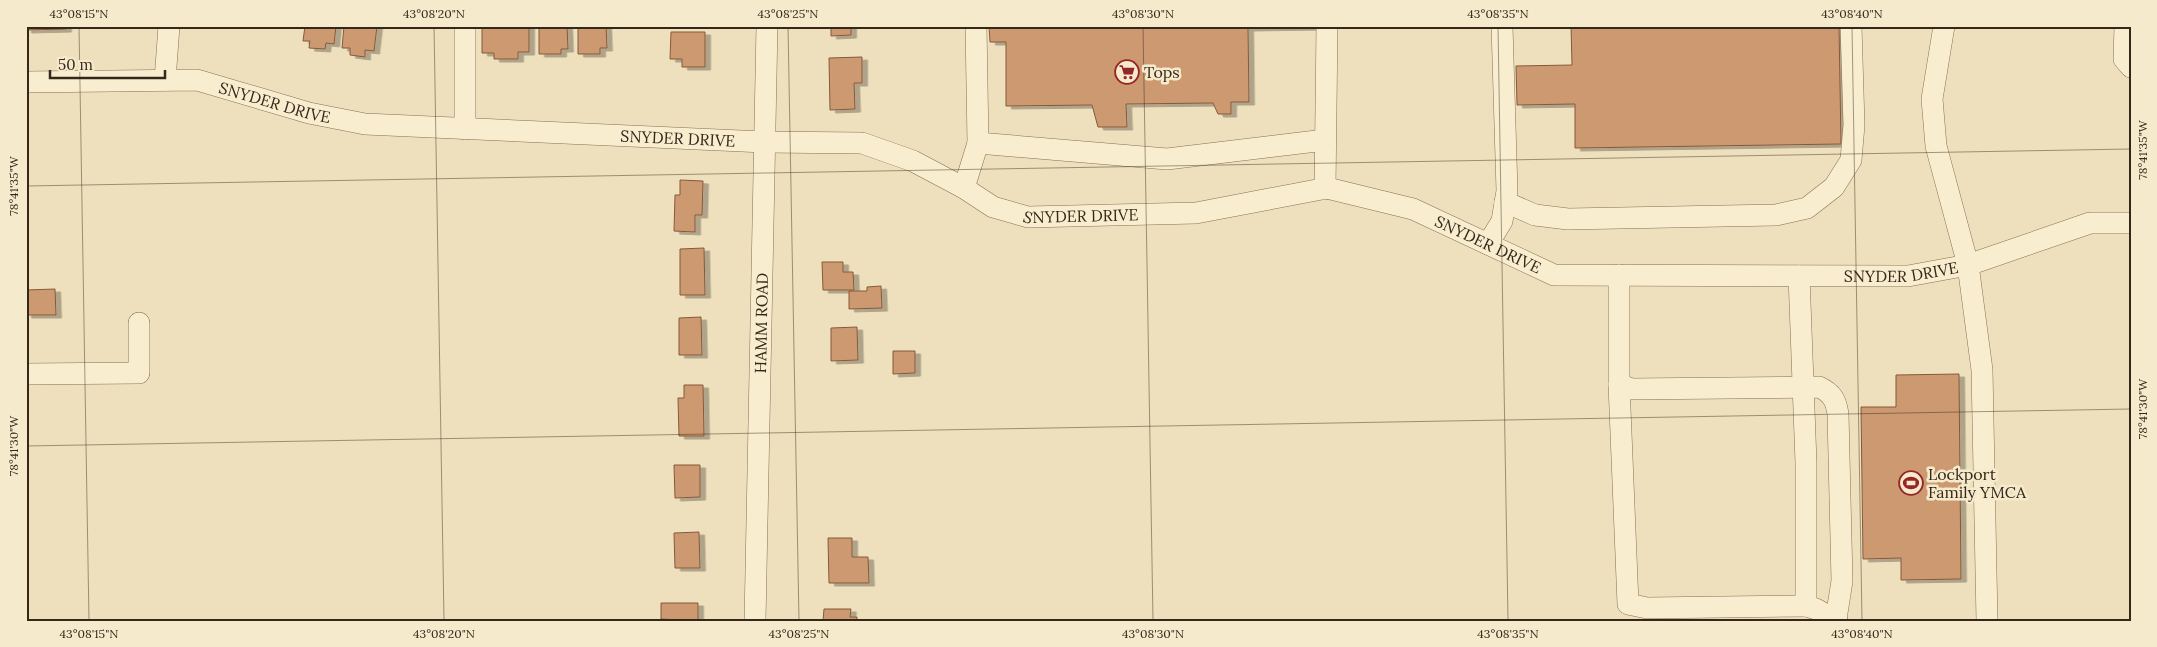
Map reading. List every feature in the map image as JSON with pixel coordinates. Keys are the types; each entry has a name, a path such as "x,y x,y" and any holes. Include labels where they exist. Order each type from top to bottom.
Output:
{"street":[{"path":"165,80 169,26"},
{"path":"465,26 465,129"},
{"name":"HAMM ROAD","path":"755,621 767,26"},
{"path":"964,188 978,143 976,26"},
{"path":"1324,188 1326,26"},
{"path":"1488,244 1502,221 1507,191 1502,26"},
{"path":"1505,202 1535,215 1568,219 1776,215 1807,208 1834,188 1851,160 1854,125 1851,26"},
{"path":"1944,26 1932,99 1936,146 1968,265 1982,370 1988,621"},
{"path":"2125,26 2124,59 2131,68"},
{"name":"SNYDER DRIVE","path":"26,82 197,80 308,113 365,124 764,142 862,143 913,161 964,188 994,207 1028,217 1196,213 1324,188 1413,209 1554,275 1908,276 1968,265 2090,223 2131,223"},
{"path":"978,143 1168,159 1325,140"},
{"path":"1619,275 1619,384 1628,604 1647,608 1806,606 1836,620 1842,582 1838,414 1836,401 1828,391 1819,387 1803,386 1631,389 1619,384"},
{"path":"1799,276 1806,463 1806,606"},
{"path":"26,374 139,373 139,323"}],"building":[{"path":"26,26 66,26 66,29 26,30"},
{"path":"305,26 336,26 334,44 326,43 325,49 309,48 310,41 303,41"},
{"path":"344,26 377,26 374,51 365,50 365,57 350,55 350,48 342,48"},
{"path":"482,26 529,26 529,52 518,52 518,59 494,59 494,53 482,53"},
{"path":"539,26 567,26 568,49 561,49 561,54 539,54"},
{"path":"578,26 606,26 607,48 600,48 600,54 578,54"},
{"path":"831,26 851,26 851,35 831,36"},
{"name":"Tops","path":"989,26 1318,27 1248,28 1249,102 1231,102 1231,114 1218,114 1213,103 1126,104 1127,127 1098,127 1092,105 1006,106 1006,42 990,42"},
{"path":"1571,26 1839,26 1841,144 1575,148 1575,104 1517,105 1516,66 1572,65"},
{"path":"671,32 705,32 705,67 682,67 682,59 670,59"},
{"path":"862,57 862,83 854,83 855,109 830,110 829,58"},
{"path":"680,180 703,181 702,215 695,215 695,232 674,231 675,195 680,195"},
{"path":"704,248 705,295 680,295 680,249"},
{"path":"822,262 843,262 843,272 853,272 854,290 823,290"},
{"path":"881,286 882,308 849,309 849,291 867,291 867,287"},
{"path":"55,289 56,315 26,315 26,290"},
{"path":"701,317 702,355 679,355 679,318"},
{"path":"857,327 858,360 831,361 831,328"},
{"path":"893,351 915,351 915,373 893,374"},
{"name":"Lockport Family YMCA","path":"1959,374 1961,579 1901,580 1901,558 1863,559 1861,407 1896,407 1896,375"},
{"path":"684,385 703,385 704,436 679,436 678,398 684,398"},
{"path":"674,465 700,465 700,497 675,498"},
{"path":"699,532 700,568 675,568 674,533"},
{"path":"828,538 852,538 852,557 868,557 869,583 829,583"},
{"path":"661,603 698,603 698,621 661,619"},
{"path":"824,609 851,609 850,617 857,617 857,621 823,621"}],"place":[{"name":"Tops","path":"1127,72"},
{"name":"Lockport Family YMCA","path":"1911,483"}]}
